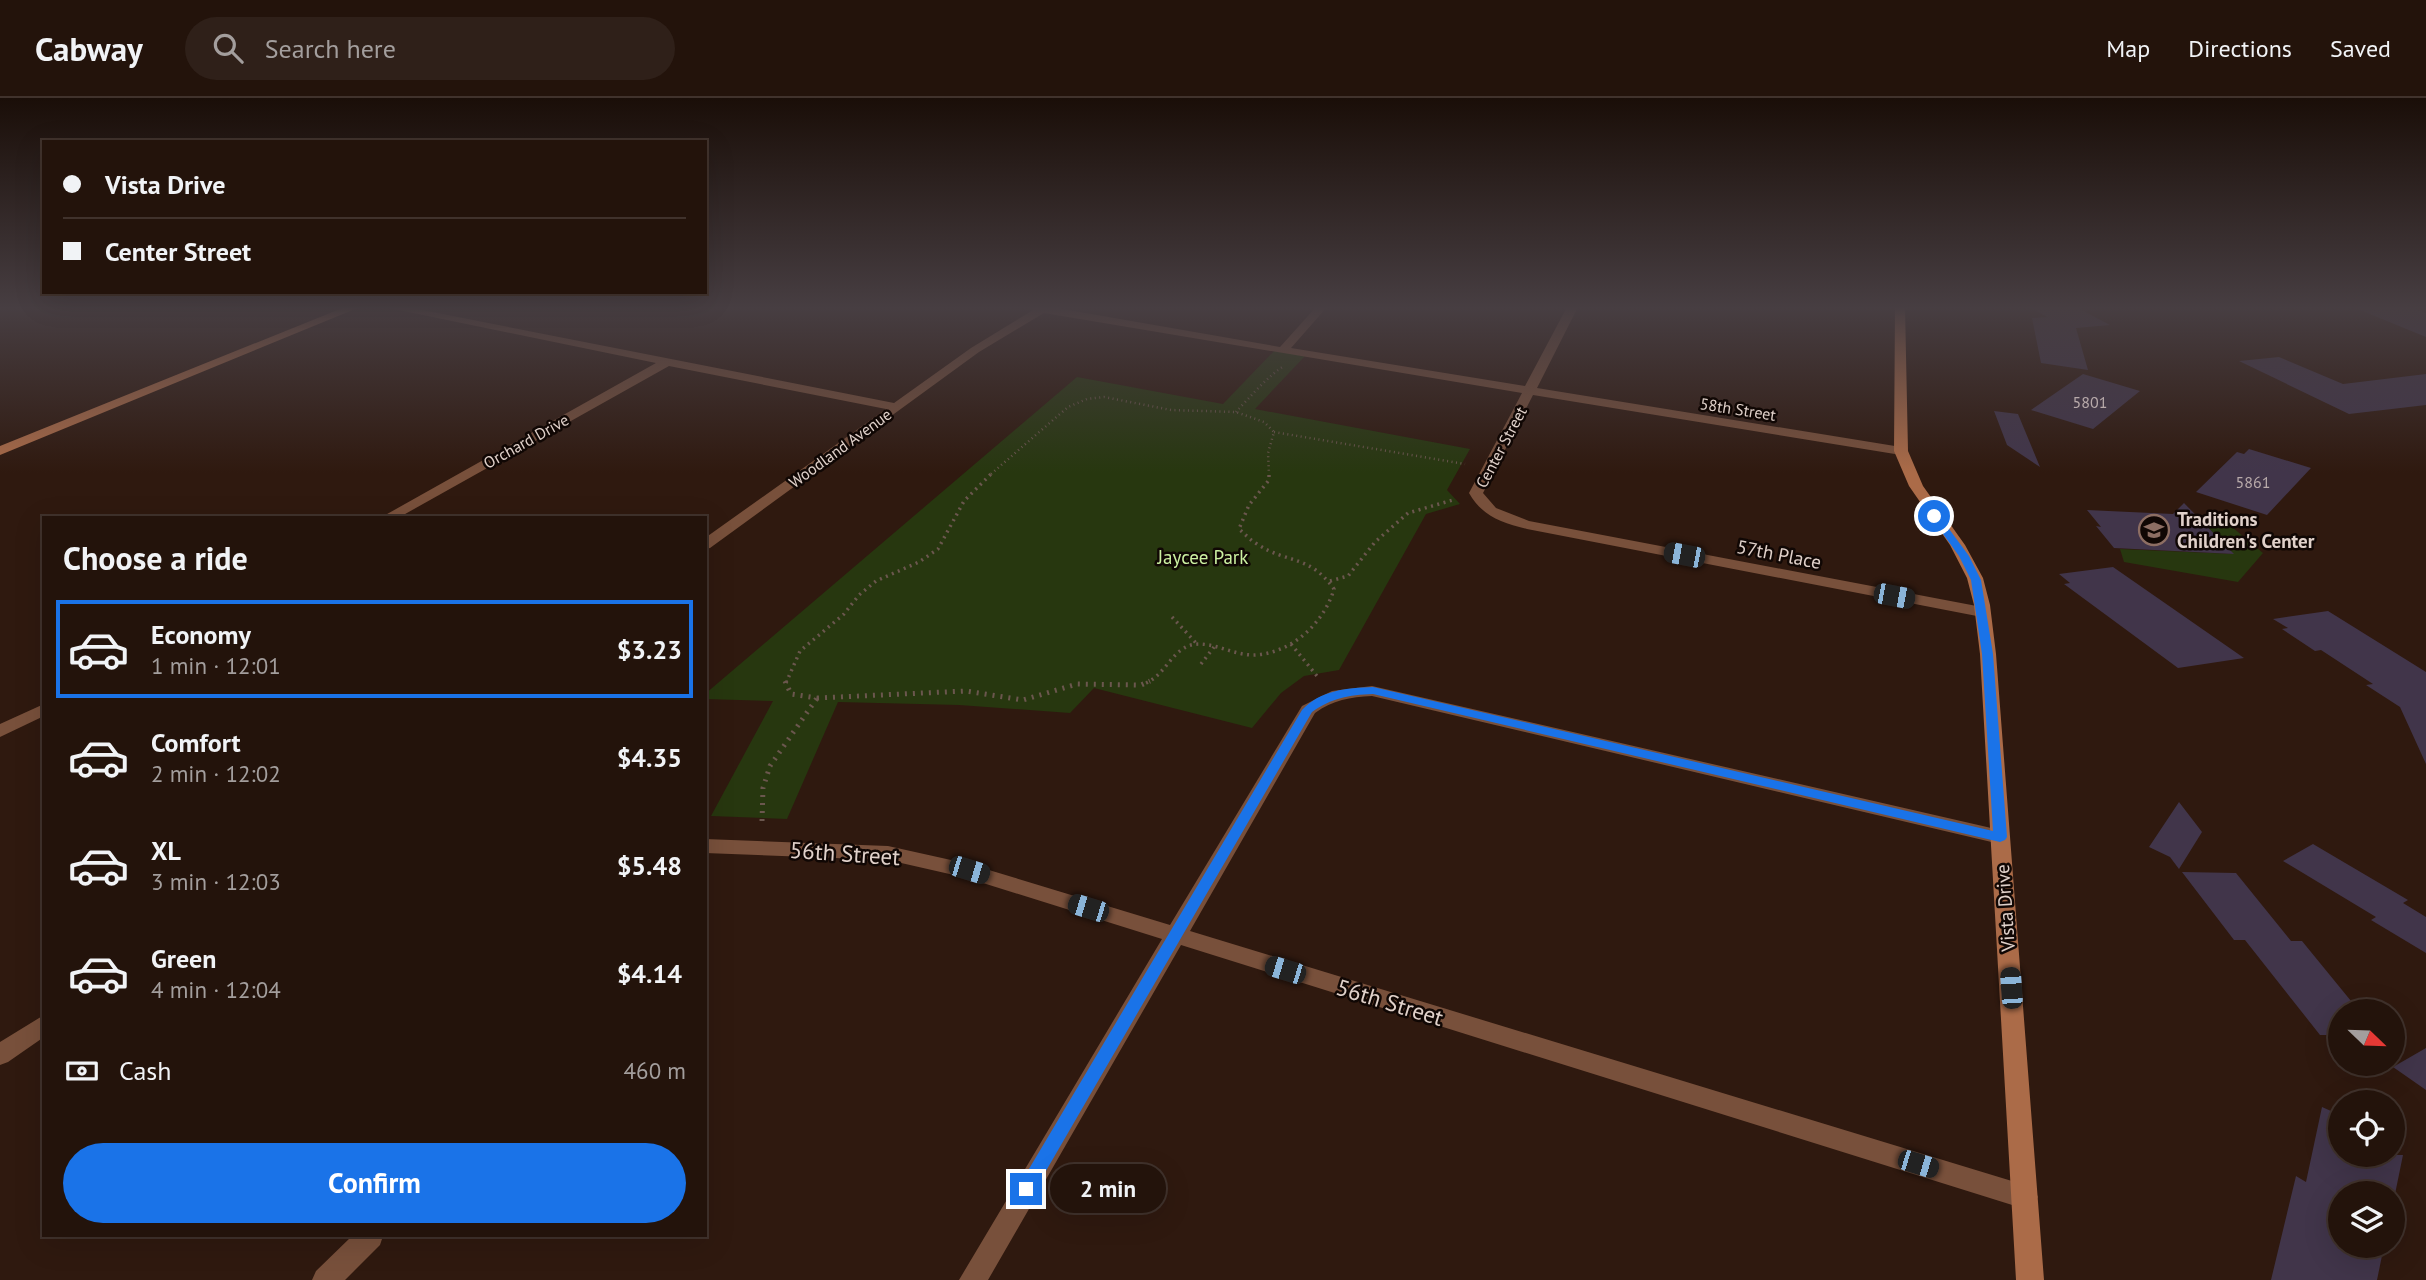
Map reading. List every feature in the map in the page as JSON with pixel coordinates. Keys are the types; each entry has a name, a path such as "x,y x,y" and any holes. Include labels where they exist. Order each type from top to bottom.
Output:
{"street":[{"path":"0,451 219,362"},
{"path":"662,362 897,407"},
{"name":"Woodland Avenue","path":"707,544 958,362"},
{"name":"58th Street","path":"1351,362 1900,451"},
{"name":"Center Street","path":"1527,525 1490,512 1480,503 1476,494 1545,362"},
{"name":"Vista Drive","path":"1900,362 1900,451 1907,472 1924,502 1964,556 1976,580 1988,654 2030,1280"},
{"name":"Orchard Drive","path":"391,516 666,363"},
{"name":"57th Place","path":"1527,525 1982,612"},
{"path":"973,1280 1308,710 1323,699 1346,692 1373,691 2000,837"},
{"path":"0,731 42,710"},
{"name":"56th Street","path":"707,850 888,853 969,870 2025,1197"},
{"path":"0,1055 42,1025"},
{"path":"326,1280 369,1237"}],"path":[{"path":"1236,412 1253,393 1265,385 1273,371 1291,362"},
{"path":"1274,432 1268,453 1269,480 1250,505 1239,528 1251,541 1311,565 1330,581 1334,589 1329,606 1314,626 1291,644 1255,655 1197,644 1180,649 1156,679 1141,685 1077,684 1023,700 966,691 817,698 791,694 785,681 800,651 833,625 859,595 876,581 919,562 937,549 964,501 987,477 1068,407 1087,399 1104,397 1171,410 1236,412 1264,422 1274,432 1465,464"},
{"path":"1330,581 1348,576 1375,542 1408,513 1453,500"},
{"path":"1172,617 1197,644"},
{"path":"1291,644 1317,676"},
{"path":"1201,664 1214,647"},
{"path":"762,821 765,808 763,787 771,765 817,698"}],"green space":[{"name":"Jaycee Park","path":"1263,362 1299,362 1255,409 1470,449 1447,490 1460,504 1426,514 1339,670 1304,676 1281,693 1252,728 1094,688 1070,713 959,705 838,702 787,819 711,816 773,701 707,699 707,692 1077,377 1223,404"},
{"path":"2196,515 2219,516 2263,553 2238,582 2124,562 2120,549 2233,554"}],"building":[{"path":"2086,362 2088,370 2041,363"},
{"path":"2241,362 2291,362 2343,384 2426,374 2426,405 2349,414"},
{"path":"2083,374 2140,391 2093,429 2031,410"},
{"path":"1994,411 2018,414 2040,467 2007,445"},
{"path":"2249,449 2311,468 2267,515 2196,492 2237,452 2244,454"},
{"name":"Traditions Children's Center","path":"2184,503 2234,554 2114,548 2087,510 2173,514"},
{"path":"2113,567 2244,658 2178,668 2064,584 2070,583 2059,574"},
{"path":"2328,611 2426,672 2426,764 2400,707 2366,685 2373,684 2321,650 2315,651 2282,629 2288,628 2273,619"},
{"path":"2179,802 2202,832 2179,869 2170,857 2149,847"},
{"path":"2313,844 2408,900 2403,903 2426,917 2426,953 2371,920 2376,917 2283,861"},
{"path":"2182,872 2236,873 2291,941 2302,941 2349,999 2328,999 2328,1035 2320,1035 2245,940 2234,940"},
{"path":"2426,1048 2426,1090 2405,1075 2405,1060"},
{"path":"2322,1107 2328,1110 2328,1167 2401,1167 2398,1181 2328,1181 2328,1258 2382,1258 2377,1280 2271,1280 2296,1176 2306,1182"}],"place":[{"name":"Traditions Children's Center","path":"2154,530"}],"route":[{"path":"1026,1189 1308,710 1323,699 1346,692 1373,691 2000,837 1988,654 1976,580 1964,556 1934,516"}]}
